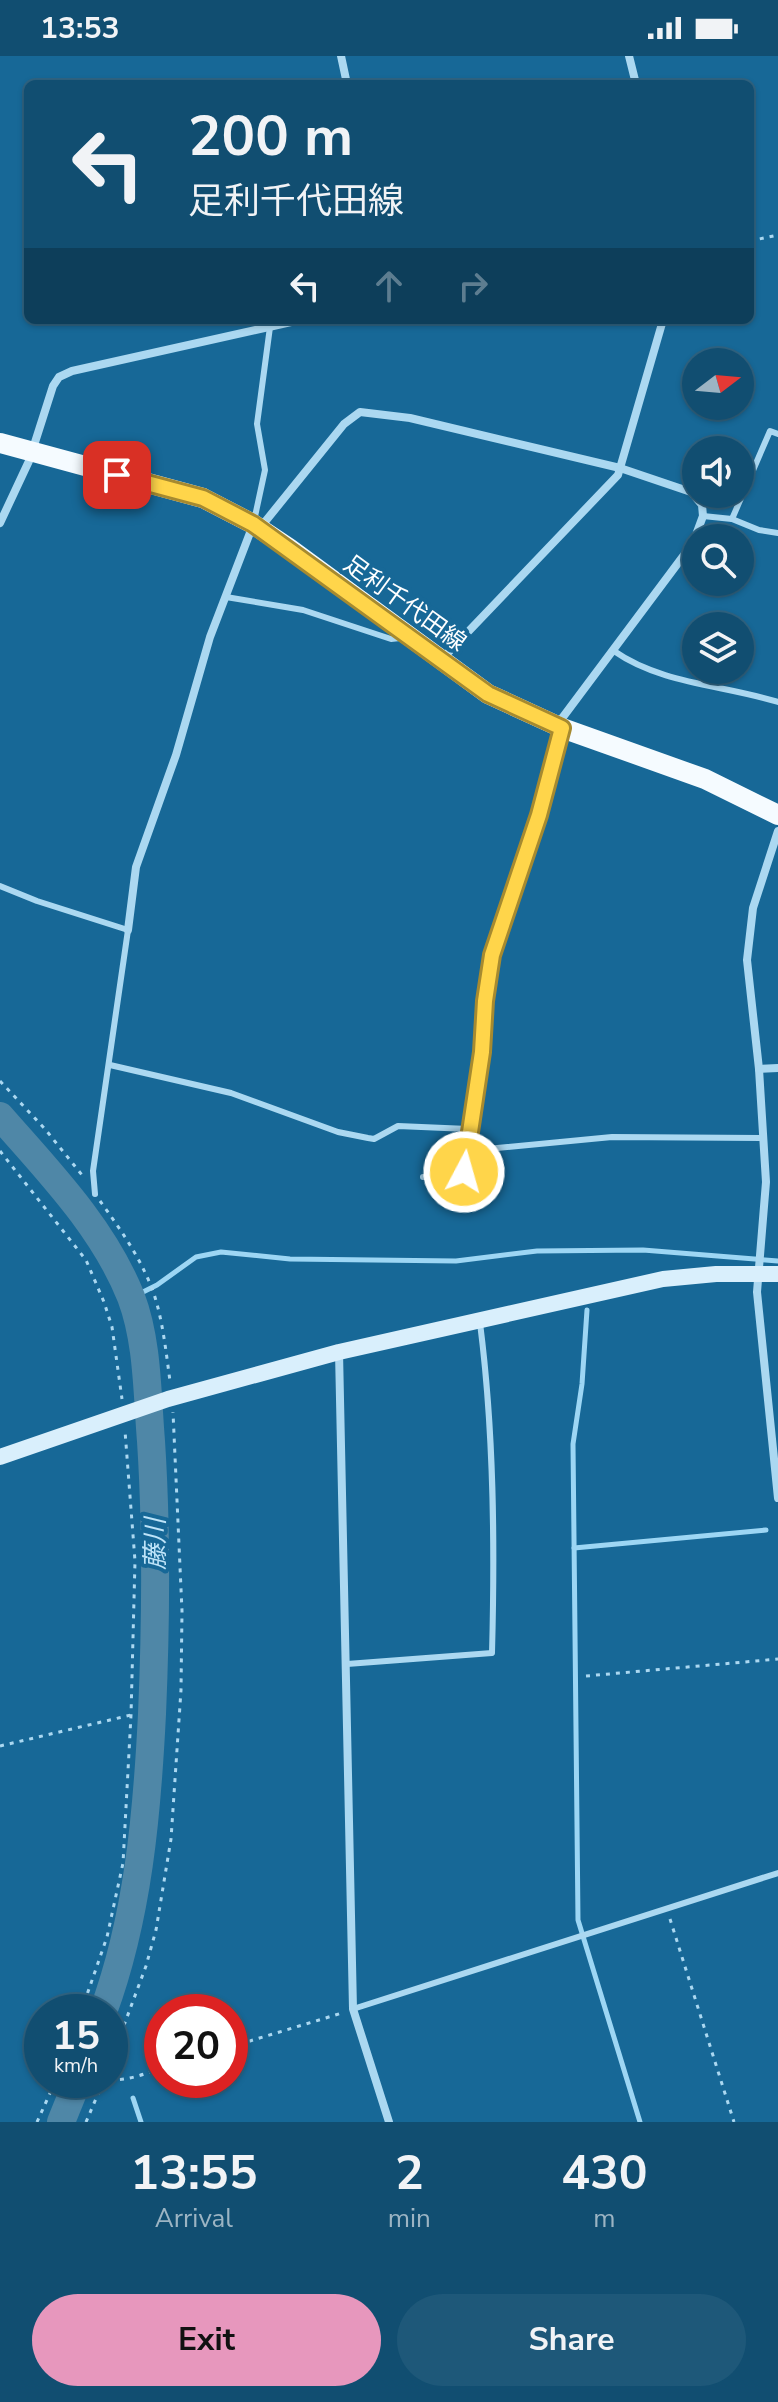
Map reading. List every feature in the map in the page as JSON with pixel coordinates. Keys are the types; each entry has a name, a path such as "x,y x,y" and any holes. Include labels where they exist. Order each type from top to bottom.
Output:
{"main road":[{"name":"足利千代田線","path":"0,443 203,498 256,526 488,694 559,727 705,779 778,815"}],"street":[{"path":"341,56 346,80"},
{"path":"629,56 635,80"},
{"path":"0,523 32,452 53,386 59,377 72,371 283,324"},
{"path":"440,661 618,475 662,324"},
{"path":"128,930 136,867 176,755 196,679 256,526 344,424 360,412 410,418 620,468 691,492 702,505 703,516 693,543 559,727 539,815 492,955 482,1052 468,1129"},
{"path":"778,831 753,908 747,960 759,1069 766,1182 757,1292 778,1498"},
{"path":"759,1069 778,1068"},
{"path":"0,1457 170,1399 339,1352 663,1279 760,1272 778,1274"},
{"path":"339,1352 353,2009 389,2122"}],"lane":[{"path":"256,526 265,470 257,424 270,327"},
{"path":"732,519 770,431 778,434"},
{"path":"703,516 732,519 759,530 778,533"},
{"path":"226,597 303,610 391,639 408,638"},
{"path":"614,651 632,664 657,672 778,702"},
{"path":"0,886 128,930 93,1171 95,1194"},
{"path":"110,1065 231,1093 338,1132 368,1138 374,1139 398,1126 468,1129 462,1176 423,1177"},
{"path":"466,1151 612,1137 761,1138"},
{"path":"347,1664 492,1653 495,1571 480,1319"},
{"path":"353,2009 778,1873"}],"path":[{"path":"754,240 778,235"},
{"path":"0,1081 45,1129 117,1223 150,1284 160,1317 170,1399 182,1611 181,1690 171,1839 156,1930 128,2014"},
{"path":"0,1151 75,1243 96,1281 112,1327 126,1413 135,1561 123,1863 107,1937 87,1994"},
{"path":"586,1676 778,1659"},
{"path":"0,1746 131,1715"},
{"path":"667,1908 734,2122"},
{"path":"248,2041 353,2009"},
{"path":"37,2122 48,2098"},
{"path":"86,2122 96,2098"}],"waterway":[{"name":"藤川","path":"0,1116 56,1179 106,1247 137,1314 146,1368 155,1544 150,1752 144,1828 133,1903 109,1994"},
{"path":"131,1298 157,1285 196,1257 221,1252 290,1259 456,1261 537,1251 643,1250 778,1261"},
{"path":"587,1310 582,1384 573,1444 578,1920 640,2122"},
{"path":"574,1548 766,1530"},
{"name":"藤川","path":"61,2122 71,2098"},
{"path":"133,2098 141,2122"}],"route":[{"path":"117,475 203,498 253,524 488,694 562,728 539,815 492,955 482,1052 468,1129 464,1172"}]}
